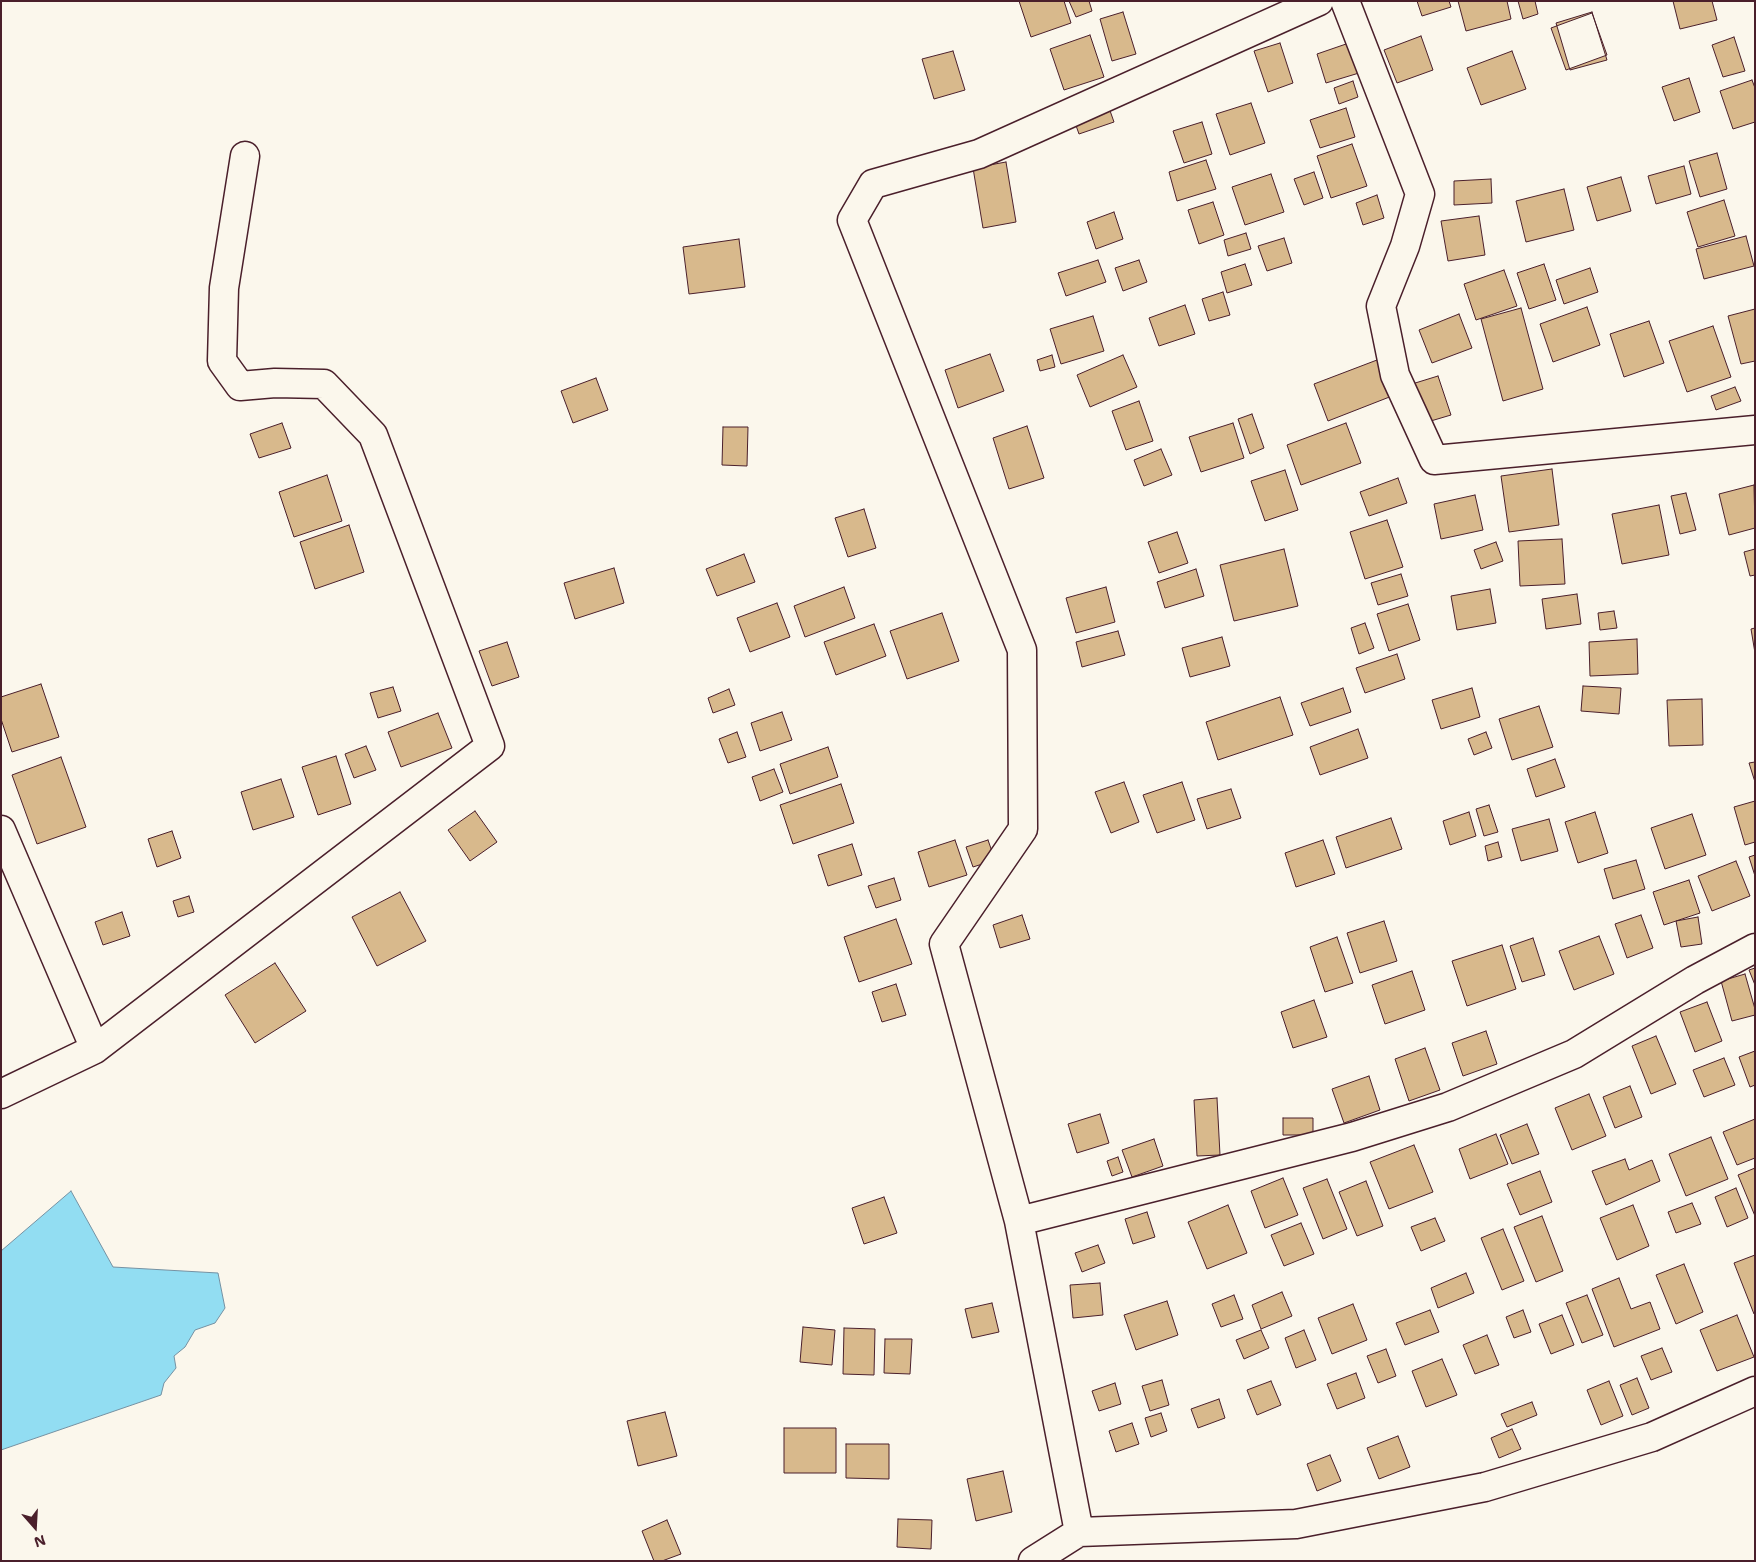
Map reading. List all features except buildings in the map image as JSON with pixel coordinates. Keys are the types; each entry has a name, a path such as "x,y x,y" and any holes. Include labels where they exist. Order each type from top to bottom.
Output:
{"street":[{"path":"1079,1532 1019,1221 944,944 1023,830 1022,650 852,220 873,184 979,154 1319,1"},
{"path":"1345,1 1420,194 1405,246 1381,306 1395,375 1434,460 1755,430"},
{"path":"1,1094 95,1049 490,746 373,435 324,384 240,386 222,361 224,288 245,156"},
{"path":"1,830 95,1049"},
{"path":"1019,1221 1352,1137 1448,1107 1574,1054 1695,980 1755,948"},
{"path":"1033,1561 1079,1532 1296,1524 1485,1486 1652,1437 1755,1391"}],"water":[{"path":"71,1191 113,1267 218,1273 225,1308 215,1323 195,1330 185,1347 174,1356 176,1368 164,1383 161,1395 1,1450 1,1251"}]}
